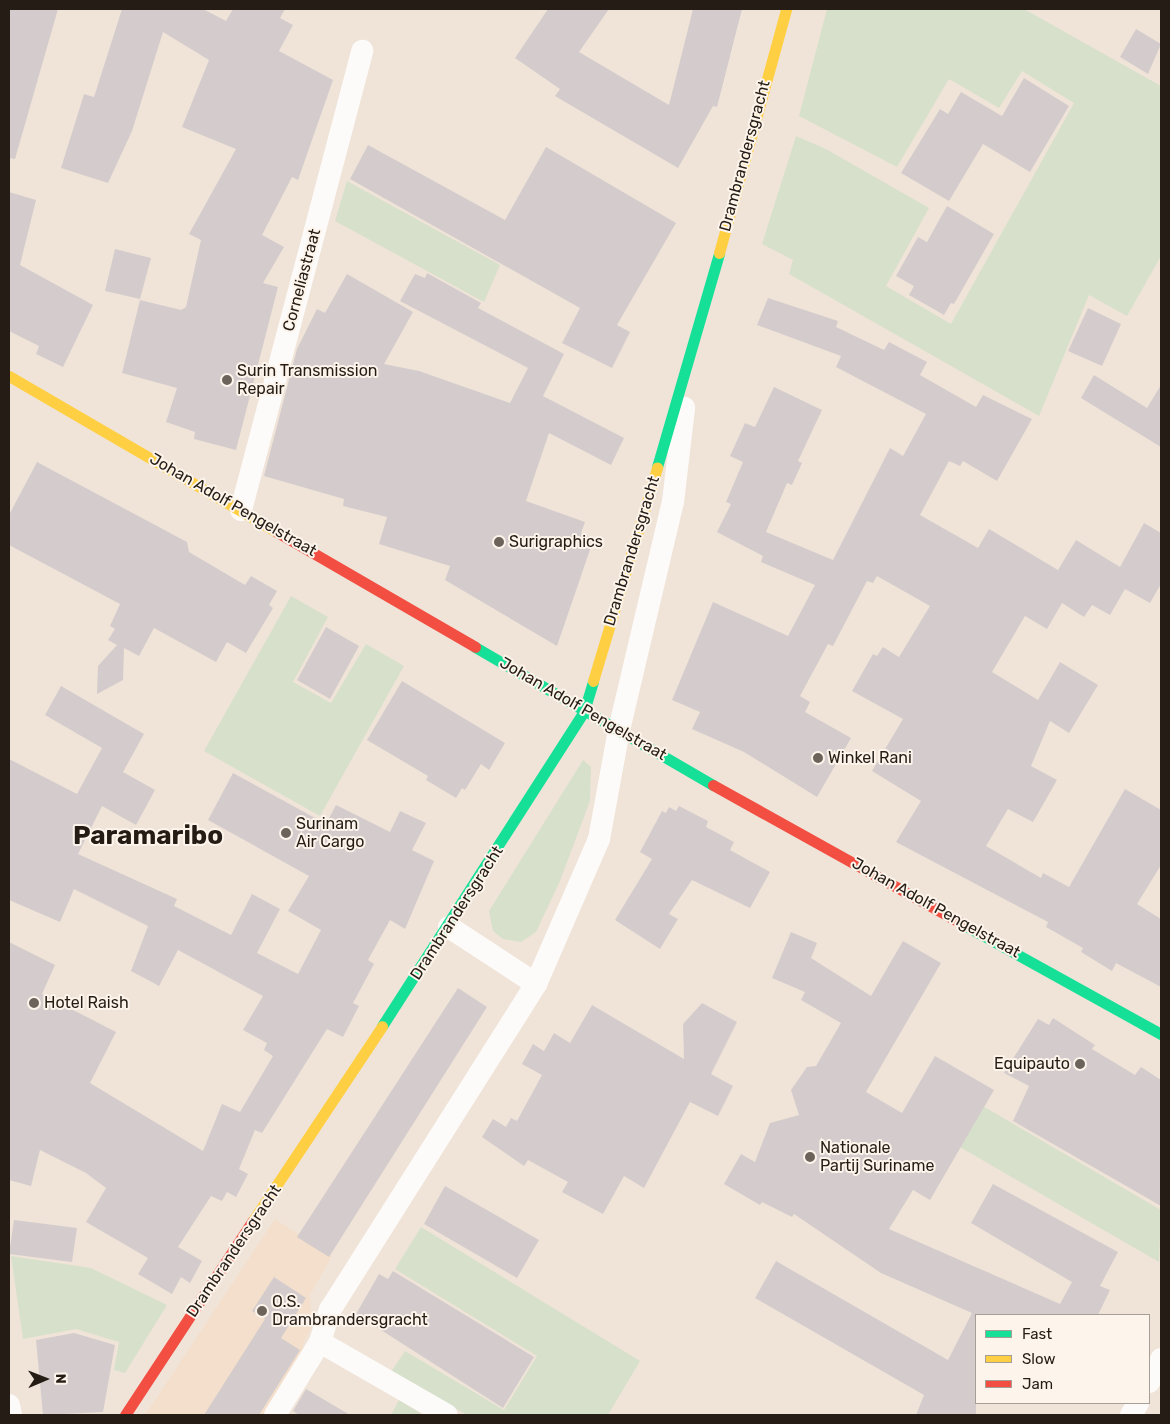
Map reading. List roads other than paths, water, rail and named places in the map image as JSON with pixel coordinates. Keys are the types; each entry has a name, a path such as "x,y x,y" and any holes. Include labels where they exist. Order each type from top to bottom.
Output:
{"street":[{"name":"Drambrandersgracht","path":"125,1415 449,927 584,711 689,362 786,9"},
{"name":"Corneliastraat","path":"241,510 362,51"},
{"name":"Drambrandersgracht","path":"275,1415 320,1342 330,1310 536,984 600,840 618,730 673,502 689,362"},
{"name":"Johan Adolf Pengelstraat","path":"9,376 584,711 1161,1034"},
{"path":"449,927 536,984"},
{"path":"320,1342 447,1415"},
{"path":"1150,1380 1161,1359"},
{"path":"1131,1415 1137,1404"},
{"path":"9,1405 11,1415"}],"place":[{"name":"Surin Transmission Repair","path":"227,380"},
{"name":"Surigraphics","path":"499,542"},
{"name":"Winkel Rani","path":"818,758"},
{"name":"Surinam Air Cargo","path":"286,833"},
{"name":"Hotel Raish","path":"34,1003"},
{"name":"Equipauto","path":"1080,1064"},
{"name":"Nationale Partij Suriname","path":"810,1157"},
{"name":"O.S. Drambrandersgracht","path":"262,1311"}],"district":[{"name":"Paramaribo","path":"148,836"}]}
